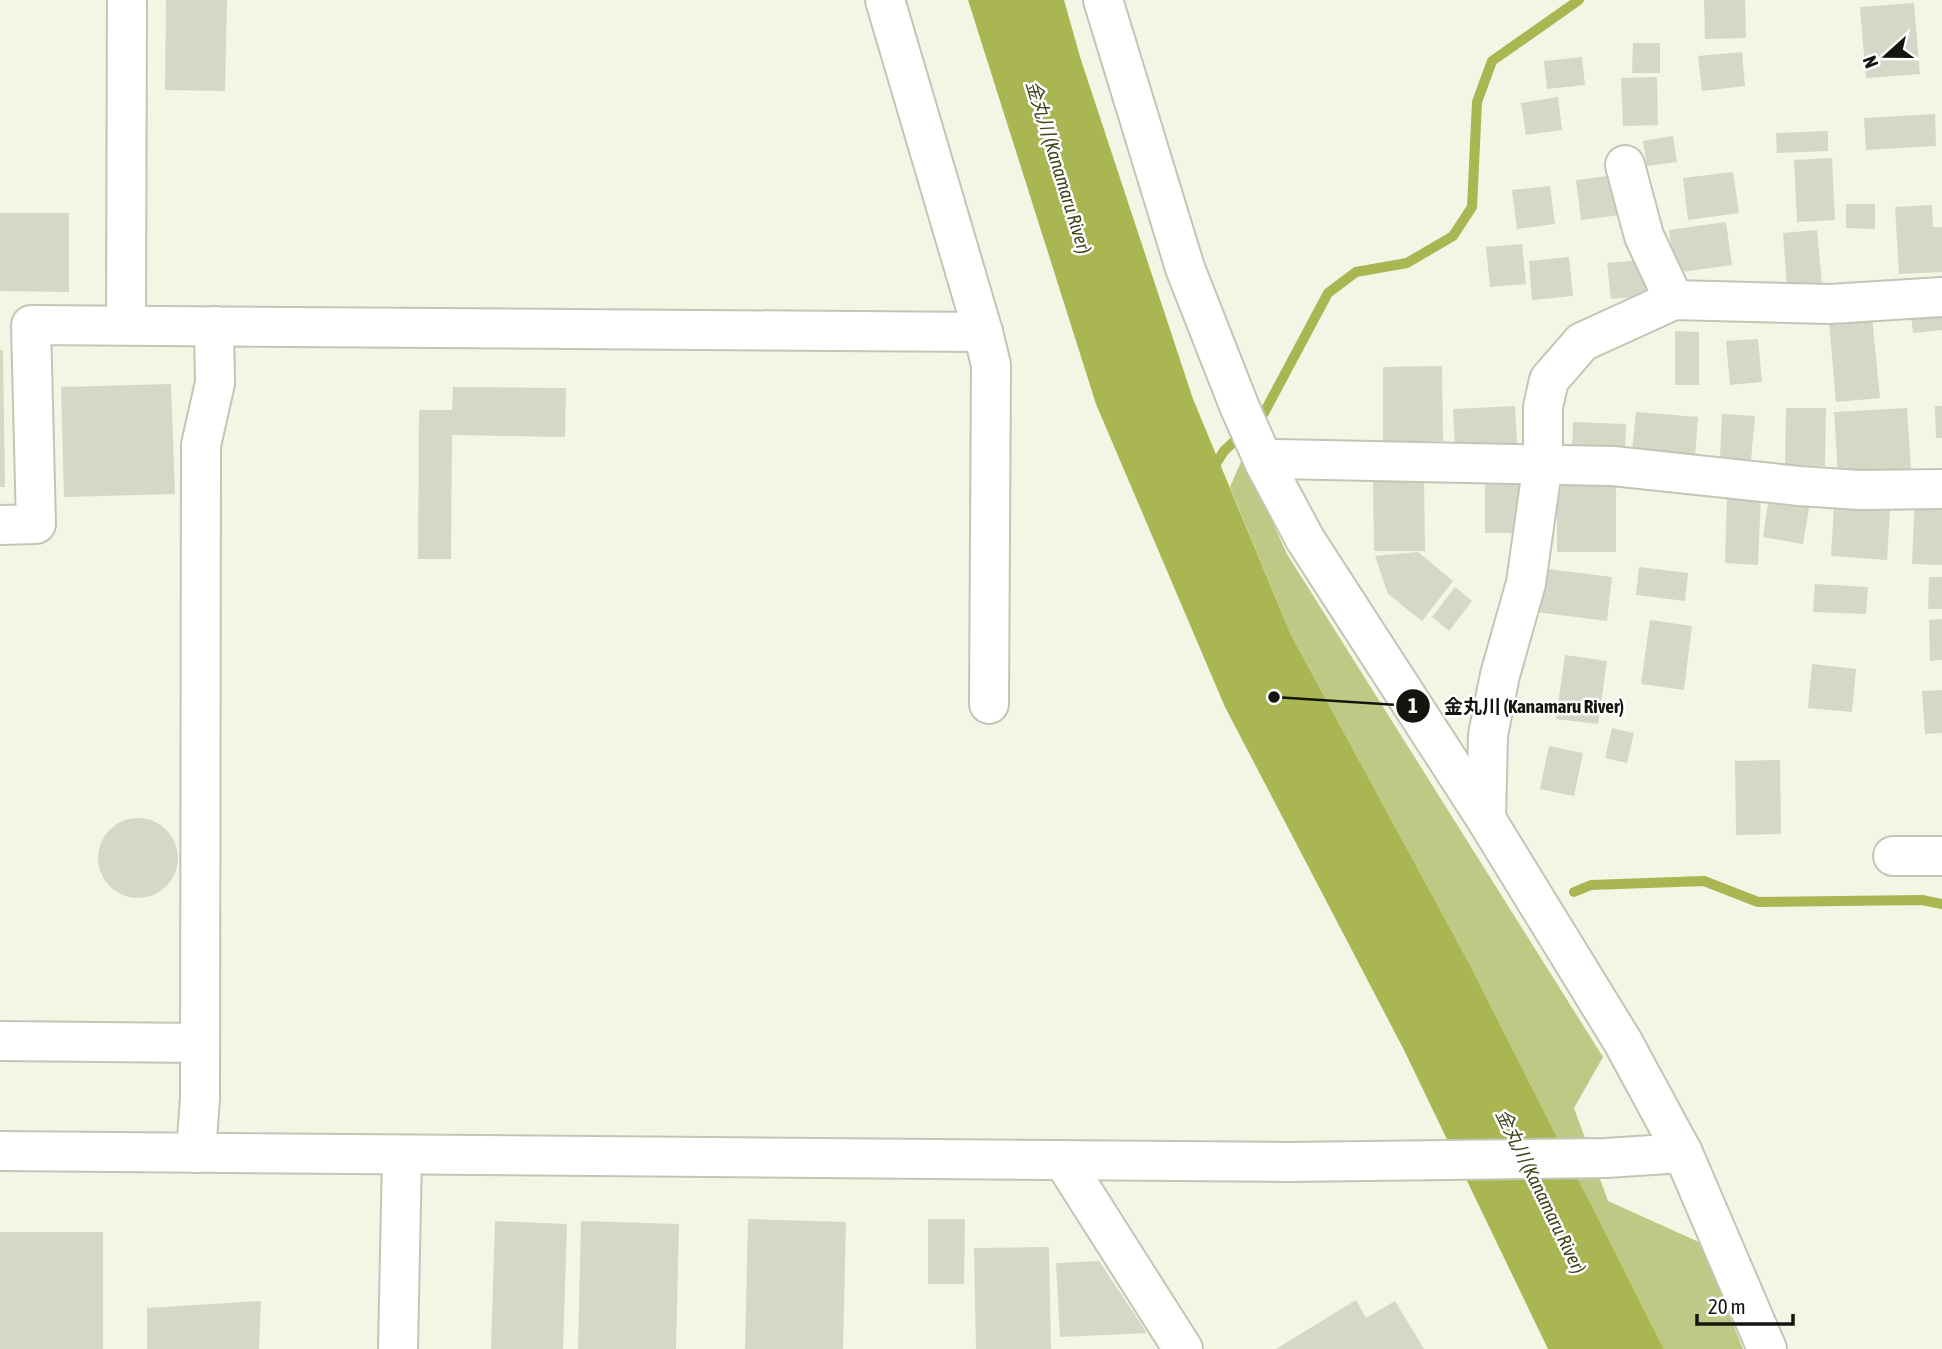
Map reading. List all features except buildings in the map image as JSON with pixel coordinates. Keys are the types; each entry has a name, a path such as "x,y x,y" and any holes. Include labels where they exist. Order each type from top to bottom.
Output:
{"street":[{"path":"126,326 127,0"},
{"path":"885,0 991,365 989,704"},
{"path":"1103,0 1185,268 1261,455 1306,539 1486,819 1623,1042 1683,1153 1767,1349"},
{"path":"1625,165 1644,236 1674,300"},
{"path":"1486,819 1488,735 1500,675 1526,583 1544,463 1543,407 1549,380 1582,342 1674,300 1830,304 1942,298"},
{"path":"0,525 36,524 31,325 983,332"},
{"path":"196,1153 200,1043 201,445 215,383 214,326"},
{"path":"1261,455 1277,459 1613,466 1799,486 1860,490 1942,489"},
{"path":"1893,856 1942,856"},
{"path":"0,1041 200,1043"},
{"path":"0,1151 1287,1162 1606,1158 1683,1153"},
{"path":"398,1349 402,1155"},
{"path":"1063,1160 1183,1349"}],"shaded area":[{"path":"1243,457 1287,554 1603,1057 1574,1108 1608,1201 1701,1243 1743,1349 1664,1349 1470,965 1291,635 1230,487"}],"water":[{"path":"968,0 1064,0 1081,60 1193,399 1291,635 1470,965 1664,1349 1548,1349 1404,1050 1225,707 1096,404"}],"waterway":[{"path":"1256,420 1264,413 1328,293 1356,272 1407,263 1453,236 1472,207 1477,102 1492,61 1579,0"},
{"path":"1212,470 1224,451 1243,433"},
{"path":"1574,892 1591,885 1704,881 1758,902 1922,900 1942,904"}],"place":[{"name":"金丸川 (Kanamaru River)","path":"1274,697"}]}
